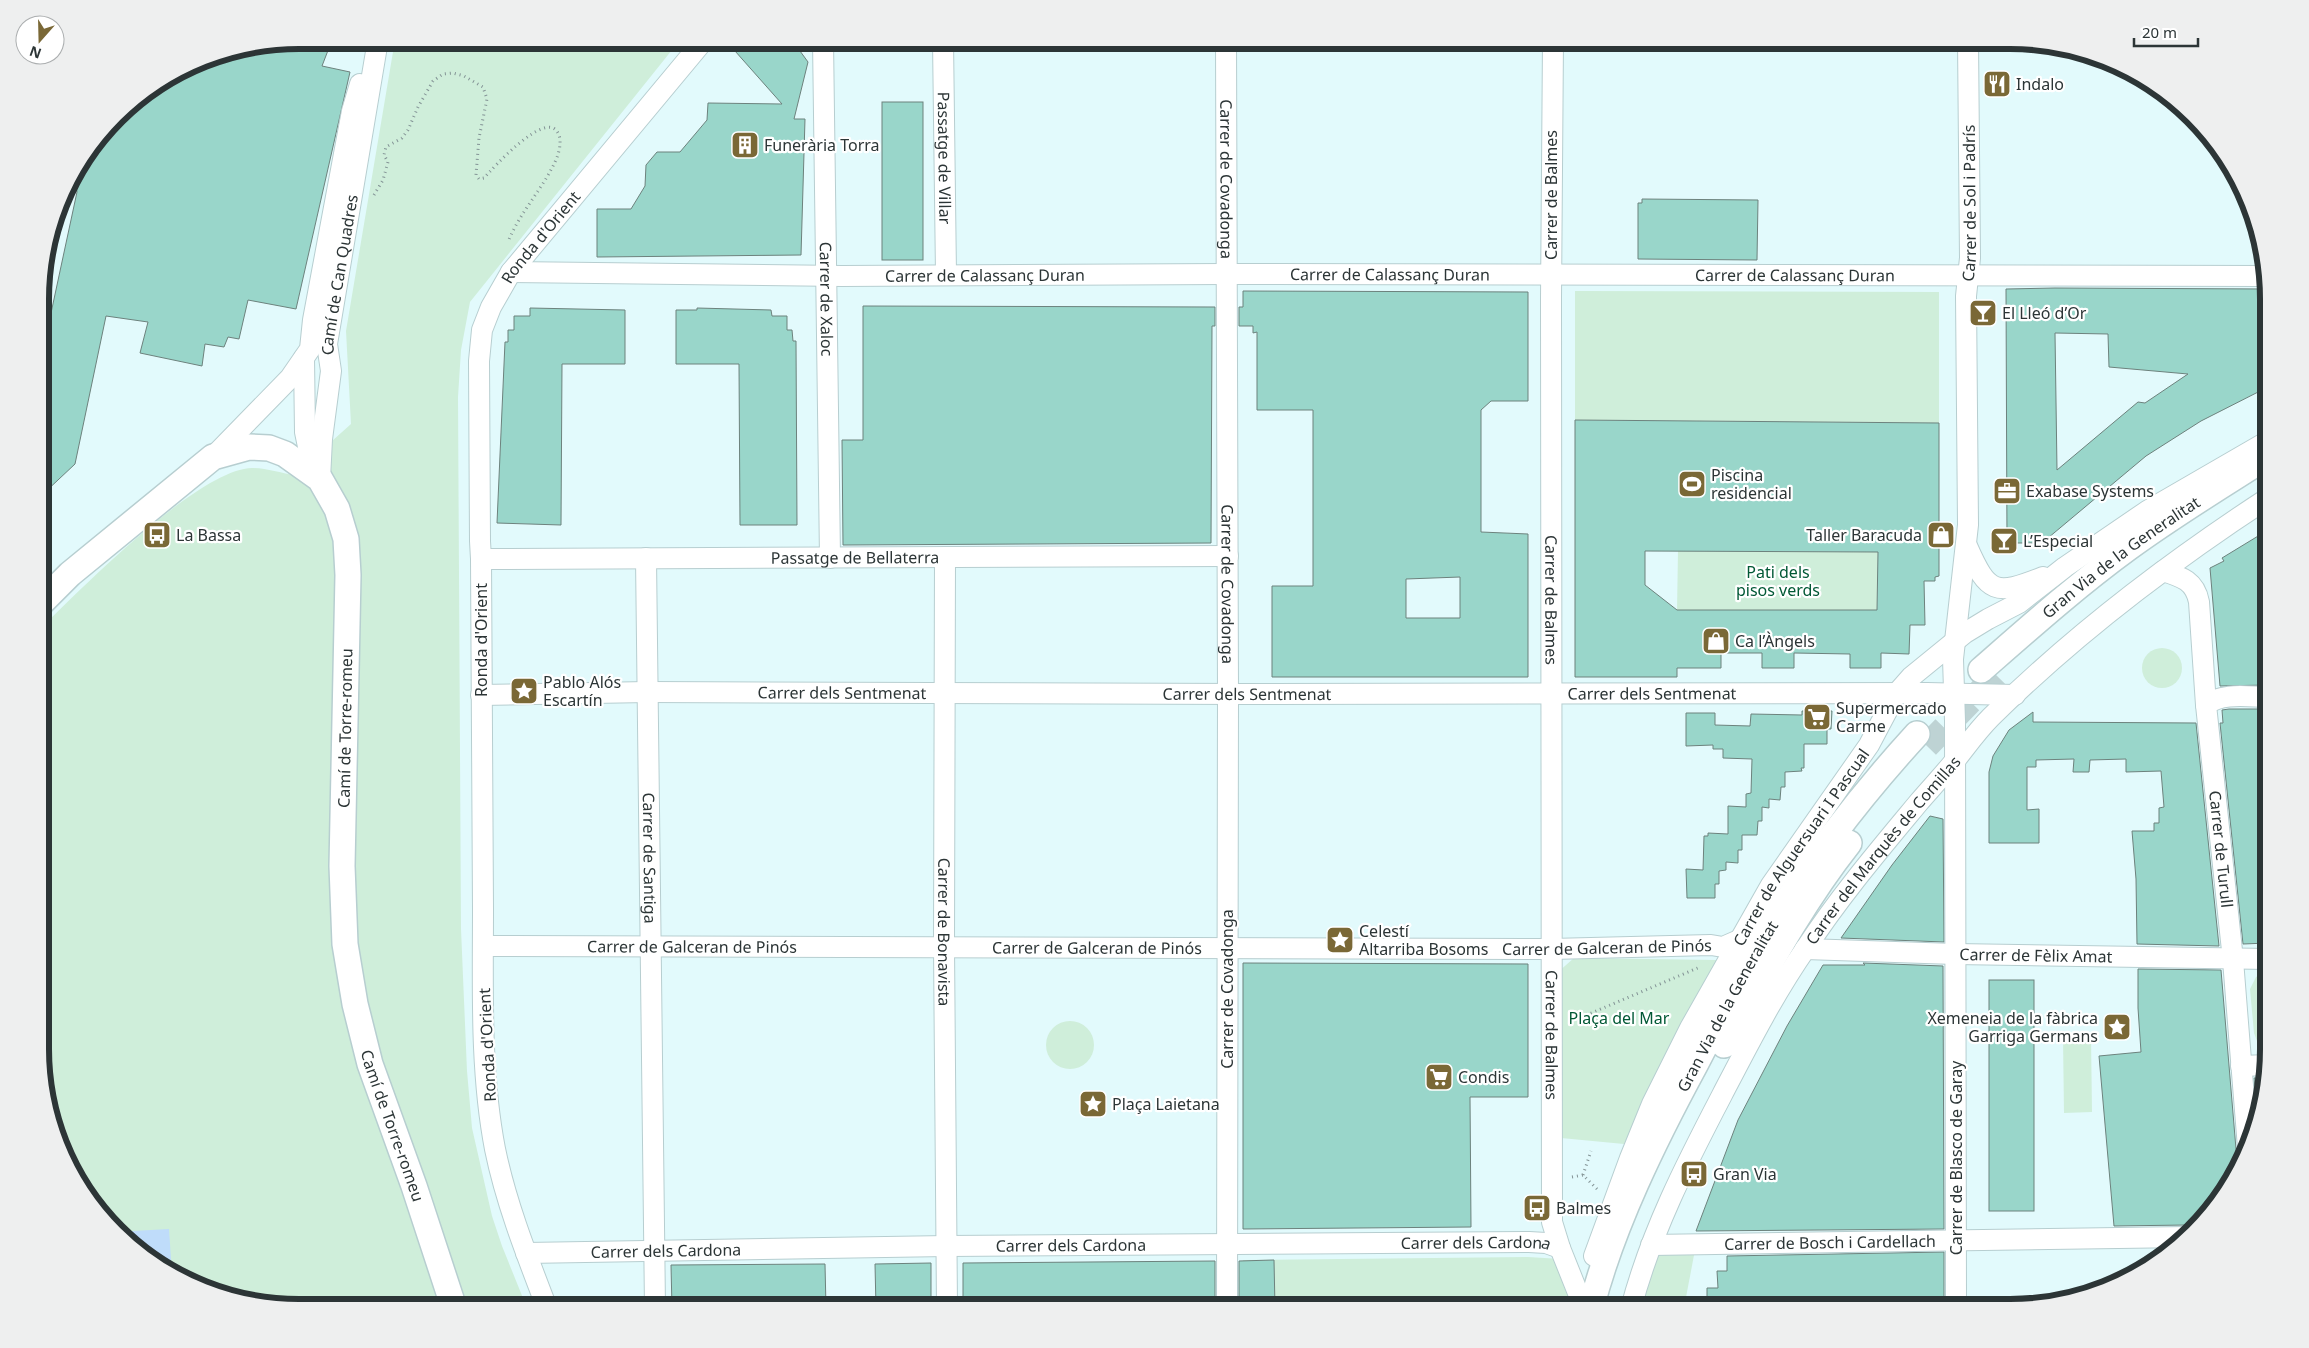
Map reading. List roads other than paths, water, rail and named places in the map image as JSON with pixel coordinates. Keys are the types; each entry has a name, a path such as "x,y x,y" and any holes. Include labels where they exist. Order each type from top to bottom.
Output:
{"street":[{"name":"Camí de Can Quadres","path":"317,476 331,371 327,344 376,49"},
{"name":"Ronda d'Orient","path":"544,1299 506,1192 495,1148 487,1074 483,946 481,695 482,559 479,361 482,330 491,306 511,272 697,49"},
{"name":"Carrer de Xaloc","path":"823,49 830,558"},
{"name":"Passatge de Villar","path":"943,49 946,275"},
{"name":"Carrer de Covadonga","path":"1226,49 1228,556 1227,1299"},
{"name":"Carrer de Balmes","path":"1553,49 1551,275 1552,1222 1560,1248"},
{"name":"Carrer de Sol i Padrís","path":"1954,686 1955,641 1967,546 1967,276 1970,258 1968,49"},
{"name":"Camí de Can Quadres","path":"213,457 290,378 310,348 313,320 352,111 360,81 372,72"},
{"name":"Carrer de Calassanç Duran","path":"511,272 825,275 2259,276"},
{"name":"Camí de Can Quadres","path":"304,358 305,432 317,476"},
{"name":"Carrer de Alguersuari I Pascual","path":"1584,1299 1609,1214 1652,1104 1690,1028 1739,940 1792,854 1869,745 1896,694 1911,676 1955,641 1988,619 2019,603 2065,567 2147,511 2260,446"},
{"name":"Camí de Torre-romeu","path":"49,595 70,574 213,457 249,447 269,448 285,454 317,476 337,510 346,539 348,574 342,866 345,944 355,1004 370,1064 414,1186 451,1299"},
{"name":"Gran Via de la Generalitat","path":"2260,461 2197,500 2127,548 2068,595 1989,672 2112,578 2201,516 2260,479"},
{"name":"Carrer del Marquès de Comillas","path":"1632,1299 1651,1246 1692,1153 1781,987 1805,949 1876,854 1978,730 2015,694 2067,648 2163,571 2213,534 2260,503"},
{"name":"Carrer de Sol i Padrís","path":"1967,546 1983,580 2006,590 2065,567"},
{"name":"Passatge de Bellaterra","path":"482,559 1228,556"},
{"name":"Carrer de Bonavista","path":"944,557 944,946 947,1299"},
{"name":"Carrer de Santiga","path":"646,558 655,1299"},
{"name":"Carrer de Turull","path":"2163,571 2180,576 2190,582 2197,591 2206,705 2233,960 2246,1132"},
{"name":"Carrer dels Sentmenat","path":"481,695 648,692 1896,694 1954,686 2015,694"},
{"name":"Carrer de Blasco de Garay","path":"1954,686 1956,1299"},
{"path":"2206,705 2214,699 2224,697 2260,697"},
{"name":"Gran Via de la Generalitat","path":"1585,1299 1613,1243 1662,1126 1774,922 1808,870 1862,799 1922,740 1812,895 1756,987 1672,1143 1637,1224 1612,1299"},
{"name":"Carrer de Galceran de Pinós","path":"483,946 1551,949 1723,947 1739,940"},
{"name":"Carrer de Fèlix Amat","path":"1805,949 1955,954 2260,959"},
{"path":"2240,1066 2260,1065"},
{"name":"Carrer de Bosch i Cardellach","path":"1651,1246 2175,1237"},
{"name":"Carrer dels Cardona","path":"526,1253 947,1246 1529,1242 1546,1243 1560,1248 1581,1299"}],"water":[{"path":"169,1229 171,1264 147,1248 128,1231"}],"tunnel":[{"path":"1927,746 1997,674"}],"place":[{"name":"Indalo","path":"1997,84"},
{"name":"Funerària Torra","path":"745,145"},
{"name":"El Lleó d’Or","path":"1983,313"},
{"name":"Piscina residencial","path":"1692,484"},
{"name":"Exabase Systems","path":"2007,491"},
{"name":"La Bassa","path":"157,535"},
{"name":"Taller Baracuda","path":"1941,535"},
{"name":"L’Especial","path":"2004,541"},
{"name":"Ca l’Àngels","path":"1716,641"},
{"name":"Pablo Alós Escartín","path":"524,691"},
{"name":"Supermercado Carme","path":"1817,717"},
{"name":"Celestí Altarriba Bosoms","path":"1340,940"},
{"name":"Xemeneia de la fàbrica Garriga Germans","path":"2117,1027"},
{"name":"Condis","path":"1439,1077"},
{"name":"Plaça Laietana","path":"1093,1104"},
{"name":"Gran Via","path":"1694,1174"},
{"name":"Balmes","path":"1537,1208"}],"park label":[{"name":"Pati dels pisos verds","path":"1778,581"},
{"name":"Plaça del Mar","path":"1619,1018"}]}
